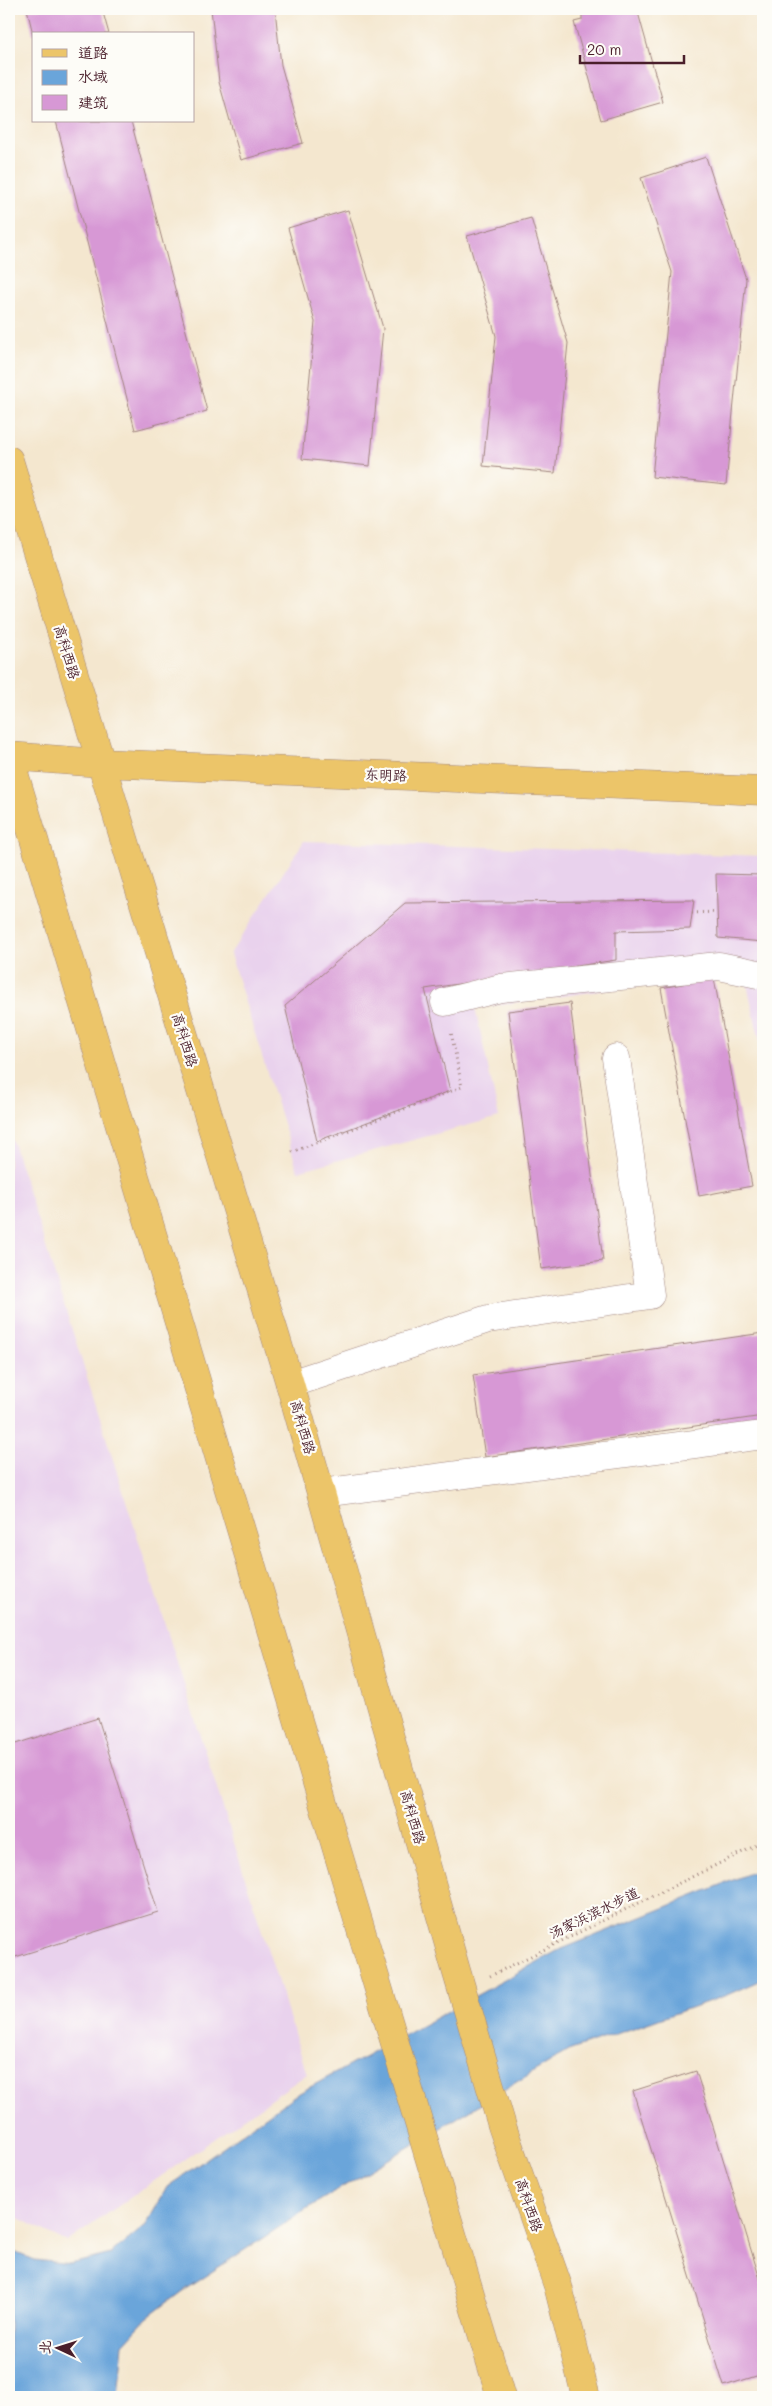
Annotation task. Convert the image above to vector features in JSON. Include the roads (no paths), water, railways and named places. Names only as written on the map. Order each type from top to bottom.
[{"type":"main road","name":"高科西路","points":[[9,460],[290,1384],[456,1970],[502,2126],[558,2286],[586,2397]]},
{"type":"main road","name":"东明路","points":[[9,756],[100,764],[763,791]]},
{"type":"main road","points":[[9,756],[501,2397]]},
{"type":"lane","points":[[445,1002],[502,988],[719,966],[763,975]]},
{"type":"lane","points":[[290,1384],[488,1319],[650,1295],[616,1058]]},
{"type":"lane","points":[[322,1493],[763,1436]]},
{"type":"water","points":[[763,1868],[763,1979],[727,1995],[568,2051],[316,2203],[181,2292],[147,2318],[123,2344],[118,2397],[9,2397],[9,2250],[34,2260],[71,2264],[111,2254],[146,2225],[167,2187],[294,2096],[557,1951]]}]
